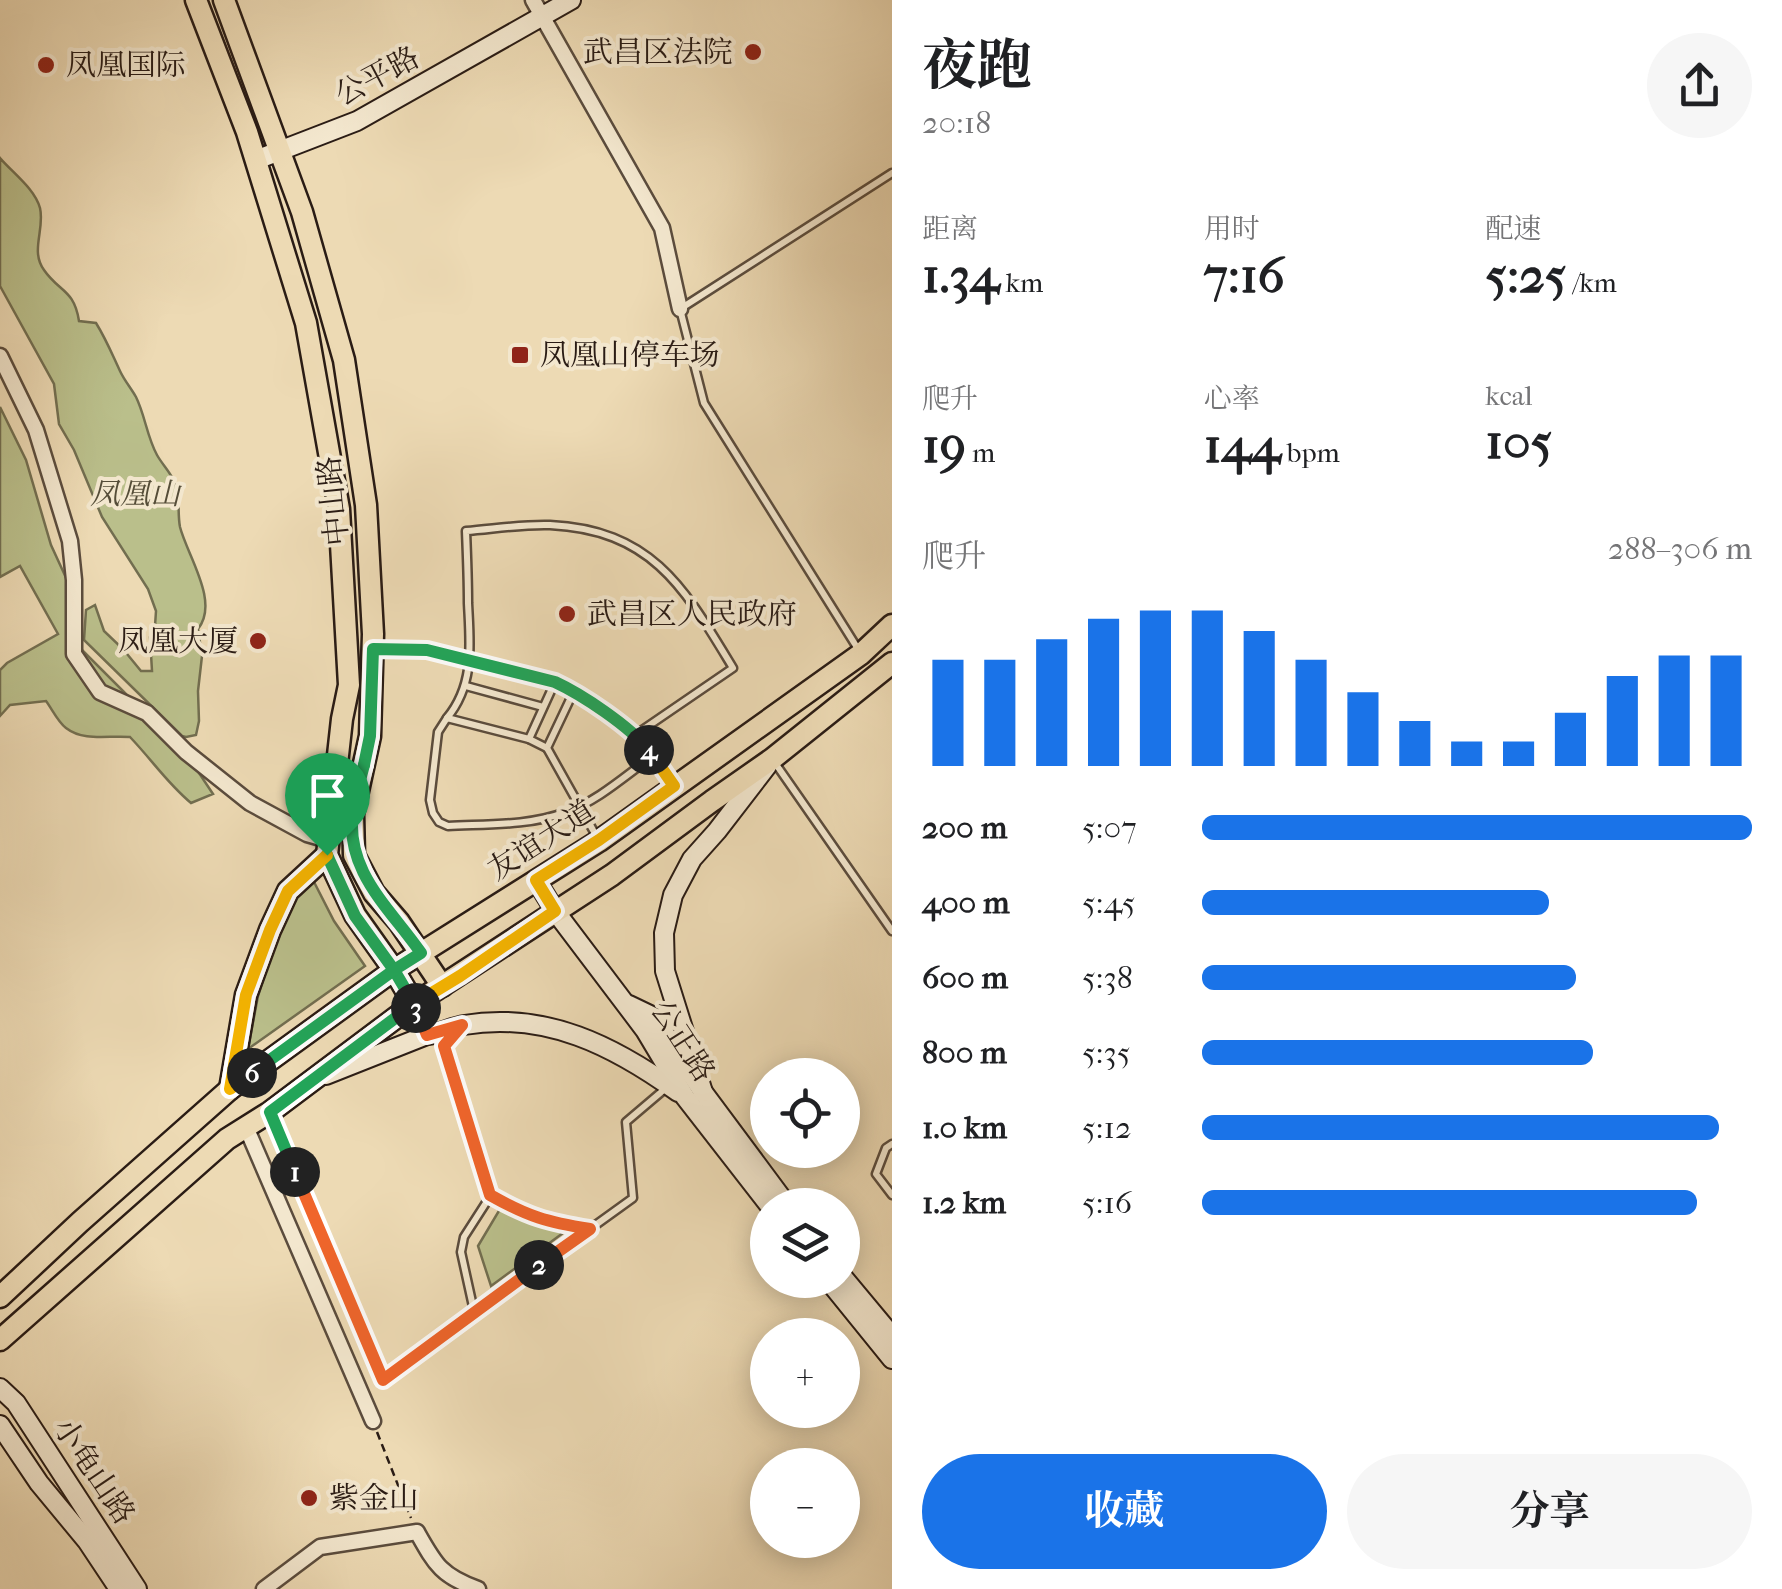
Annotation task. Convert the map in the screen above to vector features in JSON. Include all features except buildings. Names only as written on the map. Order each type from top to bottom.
[{"type":"main road","name":"中山路","points":[[196,0],[256,160],[306,323],[338,509],[349,685],[328,848]]},
{"type":"main road","name":"中山路","points":[[224,0],[302,212],[344,360],[366,505],[373,649],[370,736],[352,814],[354,855],[374,893],[399,922],[442,986]]},
{"type":"main road","name":"公平路","points":[[256,160],[357,121],[572,0]]},
{"type":"main road","name":"友谊大道","points":[[224,1094],[394,970],[599,840],[861,654],[892,625]]},
{"type":"main road","points":[[0,1340],[227,1139],[270,1112],[414,1004],[612,875],[772,759],[892,663]]},
{"type":"main road","points":[[686,1092],[665,971],[664,933],[673,895],[692,859],[772,759]]},
{"type":"main road","points":[[0,1297],[224,1094],[246,995],[270,930],[288,891],[328,848],[355,916],[394,970],[427,1035]]},
{"type":"main road","name":"公正路","points":[[536,880],[624,1002],[654,1018],[686,1092],[757,1188]]},
{"type":"main road","points":[[312,1081],[462,1025],[520,1022],[564,1030],[617,1052],[686,1092]]},
{"type":"main road","name":"公正路","points":[[686,1092],[772,1188]]},
{"type":"main road","points":[[843,1298],[892,1359]]},
{"type":"main road","points":[[860,1298],[892,1336]]},
{"type":"main road","name":"小龟山路","points":[[0,1388],[16,1404],[136,1589]]},
{"type":"main road","name":"小龟山路","points":[[0,1425],[118,1589]]},
{"type":"street","points":[[533,0],[662,228],[680,309]]},
{"type":"street","points":[[0,356],[36,430],[70,542],[74,654],[100,692],[147,713],[186,752],[250,803],[328,848]]},
{"type":"street","points":[[246,1127],[376,1429]]},
{"type":"street","points":[[264,1589],[320,1548],[417,1532],[435,1564],[461,1583],[478,1589]]},
{"type":"lane","points":[[861,654],[704,403],[680,309],[892,173]]},
{"type":"lane","points":[[635,735],[732,668],[673,577],[646,554],[601,533],[546,524],[466,531],[471,660],[458,704],[438,732],[431,788],[432,813],[439,822],[448,826],[563,814],[653,756]]},
{"type":"lane","points":[[373,649],[427,650],[555,682],[635,735],[674,786]]},
{"type":"lane","points":[[529,739],[555,682]]},
{"type":"lane","points":[[466,686],[544,707]]},
{"type":"lane","points":[[547,748],[574,691]]},
{"type":"lane","points":[[447,718],[529,739],[547,748],[599,840]]},
{"type":"lane","points":[[772,759],[892,931]]},
{"type":"lane","points":[[462,1025],[444,1046],[490,1195],[546,1222],[590,1229]]},
{"type":"lane","points":[[270,1112],[383,1380],[633,1198],[626,1122],[686,1092]]},
{"type":"lane","points":[[892,1144],[886,1148],[876,1174],[892,1195]]},
{"type":"lane","points":[[474,1312],[462,1252],[464,1237],[490,1195]]},
{"type":"path","points":[[376,1429],[406,1504]]},
{"type":"green space","name":"凤凰山","points":[[0,158],[29,188],[40,208],[40,263],[70,297],[79,321],[96,323],[136,397],[154,448],[176,486],[180,527],[204,592],[204,618],[198,629],[202,656],[196,735],[182,736],[84,640],[86,610],[95,605],[104,631],[141,671],[152,671],[150,637],[156,611],[148,589],[102,517],[59,424],[54,384],[0,286]]},
{"type":"green space","points":[[0,407],[26,460],[51,545],[68,582],[70,627],[82,650],[187,755],[213,794],[191,803],[130,737],[73,732],[60,722],[46,701],[10,705],[0,716],[0,670],[58,634],[20,566],[0,577]]},
{"type":"green space","points":[[313,880],[334,921],[365,966],[248,1049],[258,996],[273,949],[300,884]]},
{"type":"green space","points":[[500,1209],[563,1233],[491,1286],[478,1246]]},
{"type":"place","name":"武昌区法院","points":[[753,52]]},
{"type":"place","name":"凤凰国际","points":[[46,65]]},
{"type":"place","name":"凤凰山停车场","points":[[520,355]]},
{"type":"place","name":"武昌区人民政府","points":[[567,614]]},
{"type":"place","name":"凤凰大厦","points":[[258,641]]},
{"type":"place","name":"紫金山","points":[[309,1498]]},
{"type":"route","points":[[327,855],[288,891],[270,930],[246,995],[230,1089],[394,970],[421,953],[374,893],[354,855],[352,814],[370,736],[373,649],[442,653],[544,679],[574,691],[635,735],[674,786],[536,880],[555,911],[414,1004],[427,1035],[462,1025],[444,1046],[490,1195],[546,1222],[590,1229],[383,1380],[270,1112],[414,1004],[394,970],[355,916],[327,855]]}]
